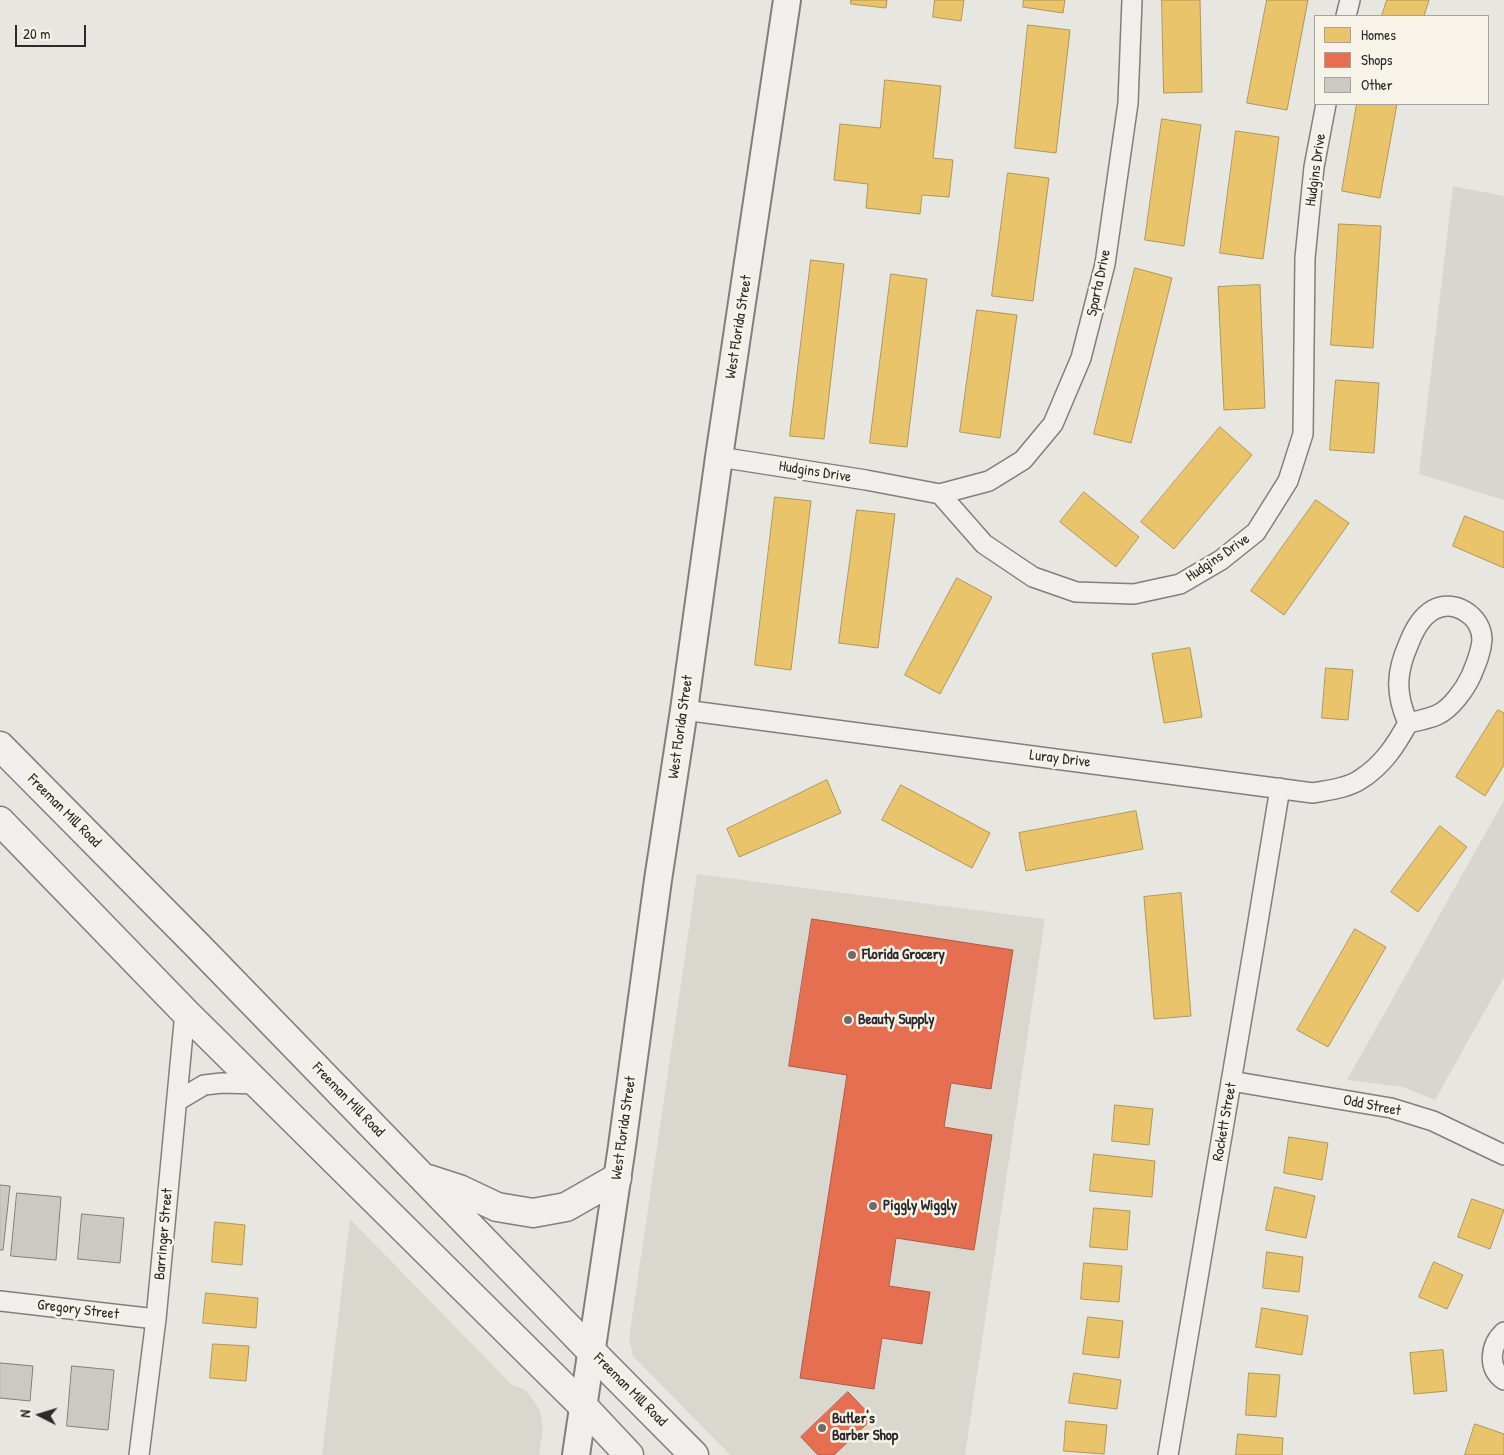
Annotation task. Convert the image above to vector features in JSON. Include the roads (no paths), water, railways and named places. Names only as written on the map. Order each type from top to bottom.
[{"type":"main road","name":"West Florida Street","points":[[576,1455],[719,457],[787,0]]},
{"type":"main road","name":"Freeman Mill Road","points":[[0,746],[198,946],[694,1455]]},
{"type":"main road","points":[[0,821],[185,1012],[584,1406],[629,1455]]},
{"type":"main road","points":[[423,1178],[459,1189],[498,1207],[533,1213],[566,1207],[617,1178]]},
{"type":"street","name":"Sparta Drive","points":[[940,494],[989,481],[1023,460],[1053,424],[1082,358],[1105,264],[1128,103],[1132,0]]},
{"type":"street","points":[[1346,15],[1350,0]]},
{"type":"street","name":"Hudgins Drive","points":[[719,457],[940,494],[984,544],[1033,577],[1076,592],[1134,594],[1180,584],[1221,560],[1256,532],[1288,481],[1303,434],[1305,258],[1314,167],[1326,105]]},
{"type":"street","points":[[1448,606],[1464,610],[1476,620],[1482,637],[1480,653],[1467,686],[1454,701],[1437,715],[1408,723],[1401,708],[1398,685],[1401,660],[1410,639],[1421,619],[1434,609],[1448,606]]},
{"type":"street","name":"Luray Drive","points":[[684,710],[1313,792],[1336,789],[1360,780],[1383,761],[1396,744],[1408,723]]},
{"type":"street","name":"Rockett Street","points":[[1168,1455],[1280,788]]},
{"type":"street","name":"Barringer Street","points":[[139,1455],[156,1319],[185,1012]]},
{"type":"street","name":"Odd Street","points":[[1232,1081],[1391,1108],[1432,1121],[1504,1155]]},
{"type":"street","points":[[176,1101],[204,1085],[222,1083],[258,1084]]},
{"type":"street","name":"Gregory Street","points":[[0,1301],[156,1319]]},
{"type":"street","points":[[1504,1332],[1496,1340],[1492,1359],[1495,1369],[1504,1380]]},
{"type":"place","name":"Florida Grocery","points":[[852,955]]},
{"type":"place","name":"Beauty Supply","points":[[848,1020]]},
{"type":"place","name":"Piggly Wiggly","points":[[873,1206]]},
{"type":"place","name":"Butler's Barber Shop","points":[[822,1428]]}]
